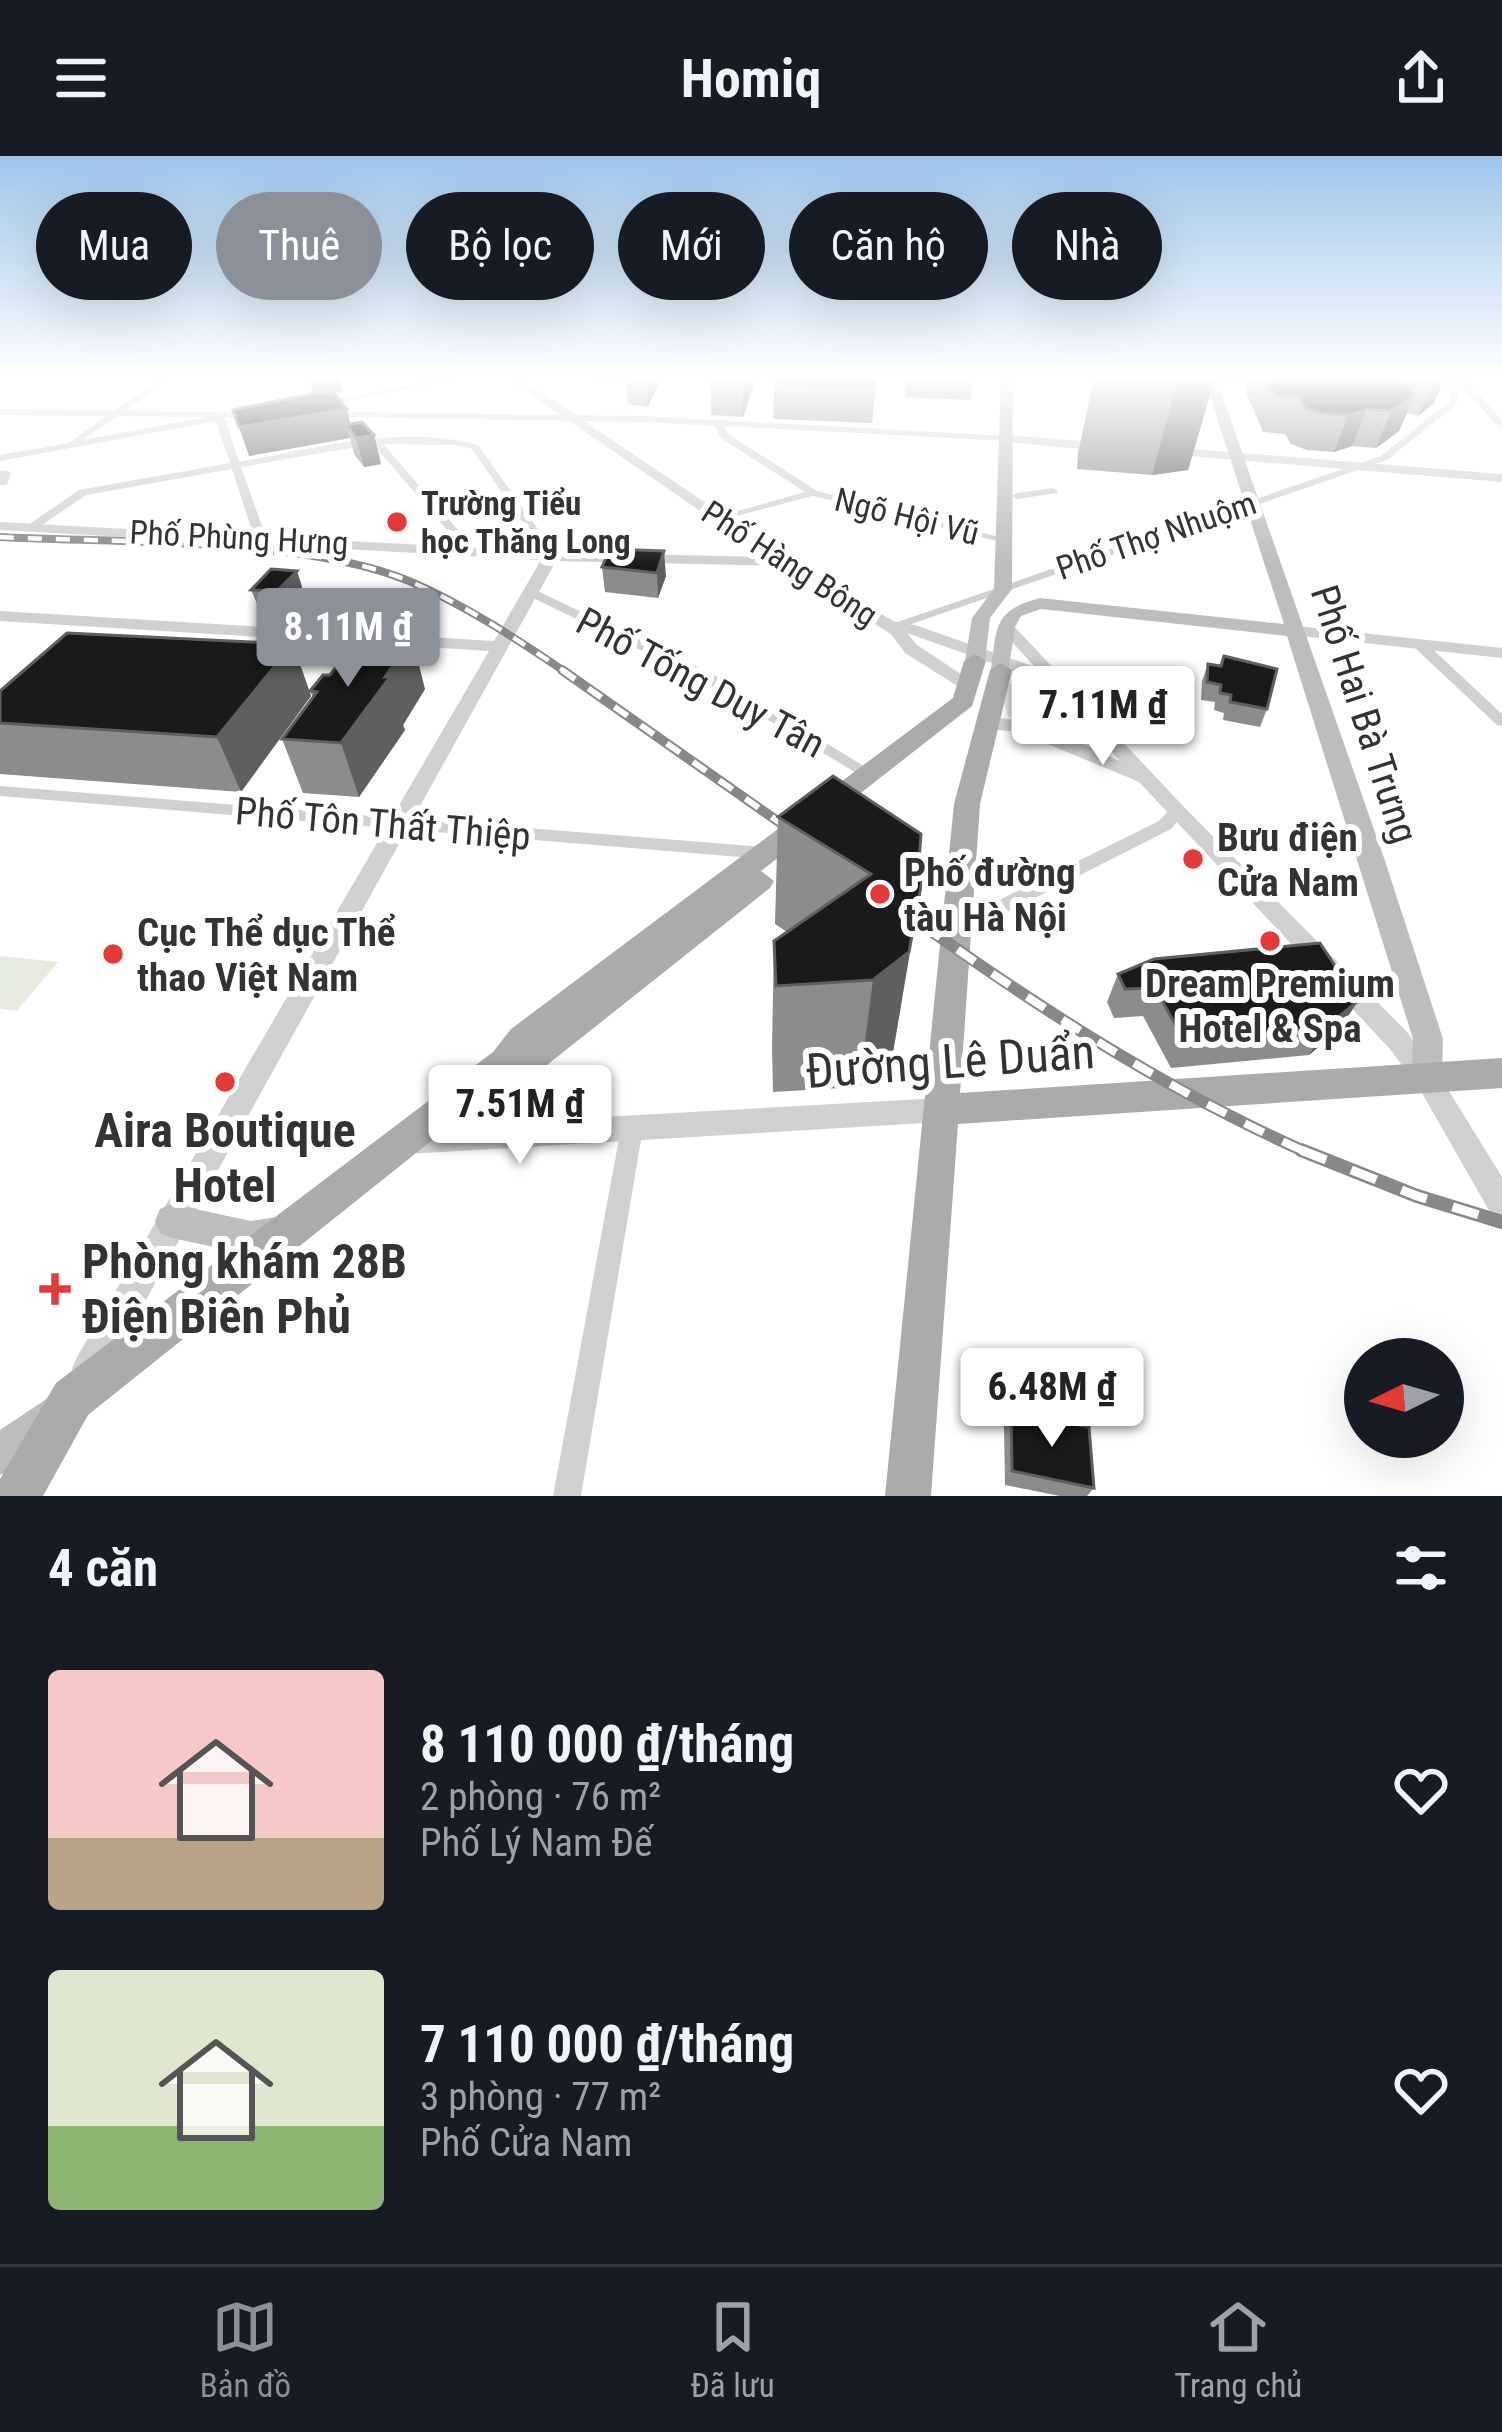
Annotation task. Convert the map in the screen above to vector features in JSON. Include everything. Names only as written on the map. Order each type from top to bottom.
[{"type":"main road","points":[[908,1496],[967,804],[988,723],[981,619],[1003,589],[1006,441]]},
{"type":"main road","name":"Phố Hai Bà Trưng","points":[[1231,441],[1428,1039],[1427,1078]]},
{"type":"main road","points":[[0,1455],[506,1062],[523,1039],[964,700],[1014,612],[1040,603],[1297,631]]},
{"type":"main road","points":[[506,1062],[535,1055],[948,736],[988,723]]},
{"type":"main road","name":"Đường Lê Duẩn","points":[[940,1110],[1502,1073]]},
{"type":"main road","points":[[172,1221],[251,1238],[290,1230]]},
{"type":"main road","points":[[17,1496],[72,1400]]},
{"type":"street","points":[[68,446],[76,441]]},
{"type":"street","points":[[0,458],[97,441]]},
{"type":"street","points":[[227,441],[260,537]]},
{"type":"street","points":[[376,441],[469,549]]},
{"type":"street","points":[[32,527],[83,492],[376,441],[456,442],[475,447],[550,556],[72,1400]]},
{"type":"street","name":"Phố Hàng Bông","points":[[606,441],[801,574],[894,629],[909,628],[985,666]]},
{"type":"street","name":"Ngõ Hội Vũ","points":[[731,441],[813,493],[1001,539]]},
{"type":"street","points":[[1026,441],[1124,448]]},
{"type":"street","name":"Phố Thợ Nhuộm","points":[[894,629],[1384,458],[1406,441]]},
{"type":"street","points":[[1148,450],[1502,478]]},
{"type":"street","points":[[1017,496],[1053,491]]},
{"type":"street","name":"Ngõ Hội Vũ","points":[[721,519],[813,493]]},
{"type":"street","name":"Phố Phùng Hưng","points":[[0,526],[550,556],[784,562]]},
{"type":"street","name":"Phố Phùng Hưng","points":[[550,556],[564,562],[801,574]]},
{"type":"street","name":"Phố Tống Duy Tân","points":[[531,592],[706,676],[869,774]]},
{"type":"street","points":[[0,616],[497,646]]},
{"type":"street","points":[[76,636],[92,622]]},
{"type":"street","points":[[1006,627],[1335,973],[1427,1078],[1502,1204]]},
{"type":"street","points":[[894,629],[911,649],[1060,682]]},
{"type":"street","points":[[1297,631],[1502,653]]},
{"type":"street","points":[[1420,645],[1502,722]]},
{"type":"street","points":[[985,666],[1055,688],[1089,714],[1095,739],[1089,744],[1058,743]]},
{"type":"street","points":[[988,723],[1012,723],[1148,779]]},
{"type":"street","name":"Phố Tôn Thất Thiệp","points":[[0,791],[766,853]]},
{"type":"street","points":[[957,917],[995,910],[1166,825],[1177,812]]},
{"type":"street","name":"Đường Lê Duẩn","points":[[404,1141],[940,1110]]},
{"type":"street","points":[[567,1496],[632,1129]]},
{"type":"shaded area","points":[[1023,683],[1051,694],[1073,710],[1087,725],[1083,738],[1057,737],[1008,716],[1003,699],[1006,684]]},
{"type":"shaded area","points":[[0,956],[58,962],[17,1011],[0,1009]]},
{"type":"building","points":[[610,549],[664,551],[657,573],[602,567]]},
{"type":"building","points":[[271,569],[297,571],[277,591],[251,590]]},
{"type":"building","points":[[407,600],[428,601],[419,615],[397,614]]},
{"type":"building","points":[[67,633],[293,644],[217,737],[0,723],[0,691]]},
{"type":"building","points":[[361,634],[412,637],[385,677],[390,677],[341,743],[282,739],[317,692],[310,691],[323,675],[330,675]]},
{"type":"building","points":[[1224,656],[1277,669],[1267,709],[1230,702],[1231,695],[1220,693],[1221,685],[1207,682],[1208,664],[1221,666]]},
{"type":"building","points":[[833,776],[921,834],[918,874],[923,875],[909,952],[873,980],[776,986],[774,941],[871,874],[778,817]]},
{"type":"building","points":[[1320,943],[1358,1001],[1326,1027],[1184,1040],[1155,988],[1125,989],[1118,974],[1154,959]]},
{"type":"building","points":[[1011,1412],[1089,1427],[1094,1488],[1012,1471]]},
{"type":"railway","points":[[0,537],[264,549],[366,567],[450,601],[567,673]]},
{"type":"railway","points":[[562,670],[806,841]]},
{"type":"railway","points":[[889,901],[1092,1038],[1198,1099],[1305,1151]]},
{"type":"railway","points":[[1305,1151],[1417,1196],[1502,1222]]},
{"type":"place","name":"Trường Tiểu học Thăng Long","points":[[397,522]]},
{"type":"place","name":"Bưu điện Cửa Nam","points":[[1193,859]]},
{"type":"place","name":"Phố đường tàu Hà Nội","points":[[880,894]]},
{"type":"place","name":"Dream Premium Hotel & Spa","points":[[1270,941]]},
{"type":"place","name":"Cục Thể dục Thể thao Việt Nam","points":[[113,954]]},
{"type":"place","name":"Aira Boutique Hotel","points":[[225,1082]]},
{"type":"place","name":"Phòng khám 28B Điện Biên Phủ","points":[[55,1289]]}]
